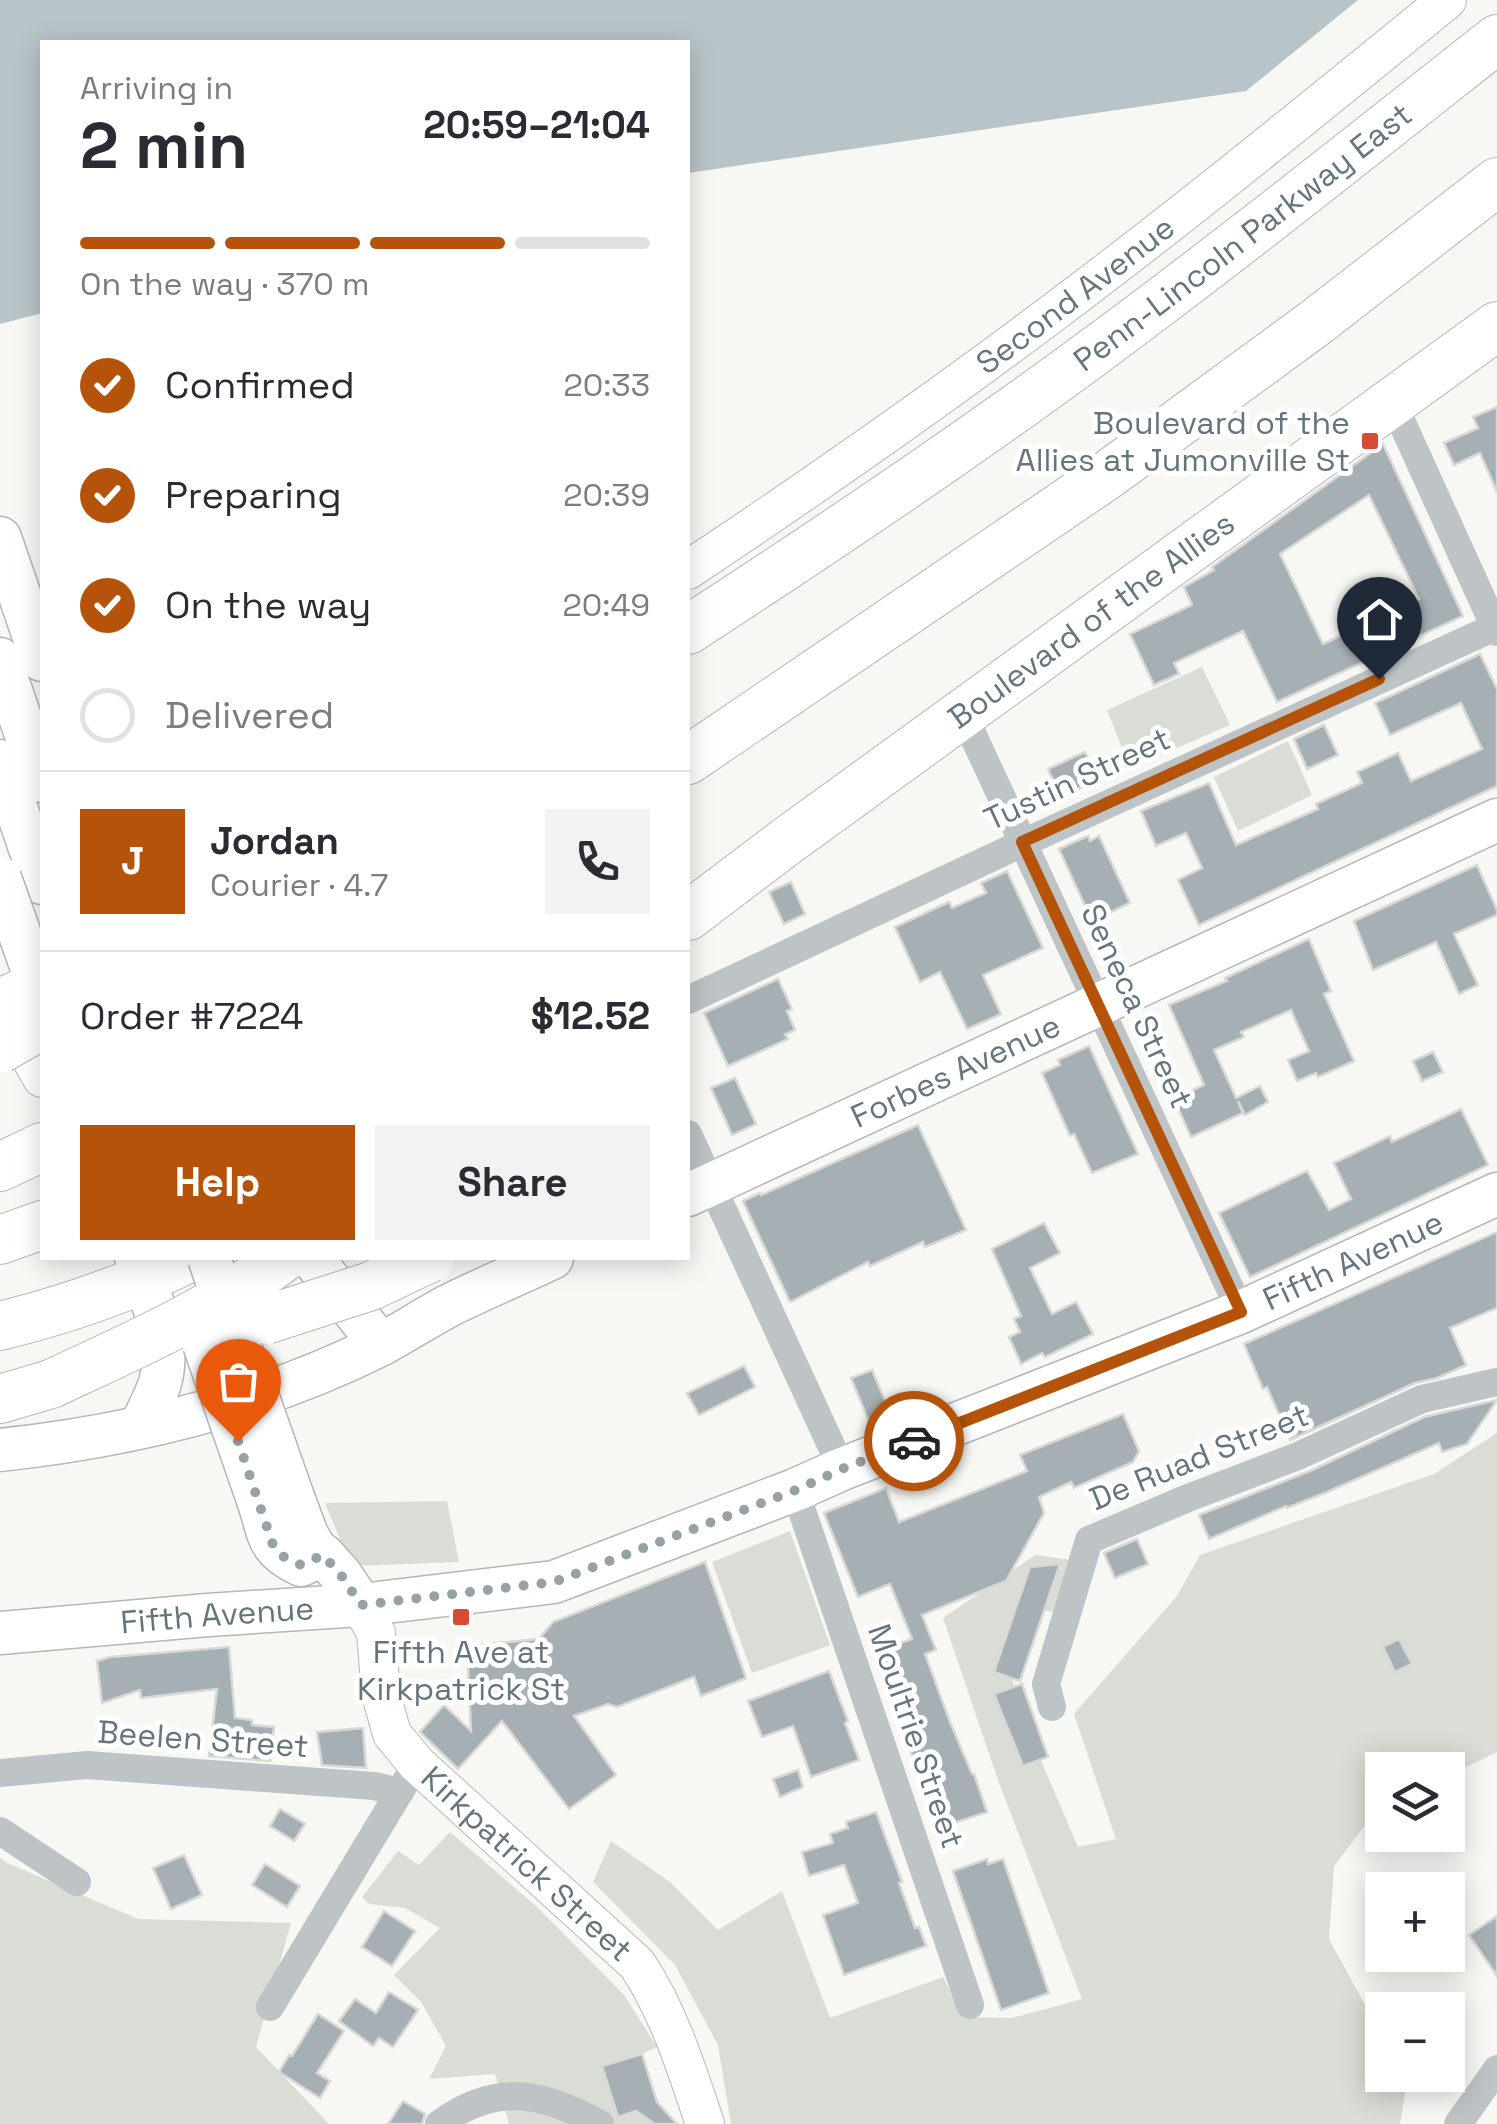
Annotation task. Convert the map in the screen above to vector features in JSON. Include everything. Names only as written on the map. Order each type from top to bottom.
[{"type":"highway","name":"Penn-Lincoln Parkway East","points":[[690,629],[1074,366],[1497,40]]},
{"type":"highway","points":[[690,759],[1212,400],[1497,182]]},
{"type":"highway","name":"Boulevard of the Allies","points":[[690,876],[1497,291]]},
{"type":"highway","name":"Boulevard of the Allies","points":[[690,914],[1497,326]]},
{"type":"highway","points":[[690,787],[776,702]]},
{"type":"highway","points":[[0,1002],[40,985]]},
{"type":"highway","points":[[0,1048],[40,1025]]},
{"type":"highway","points":[[0,1167],[40,1148]]},
{"type":"highway","points":[[0,1186],[40,1176]]},
{"type":"highway","points":[[0,1240],[40,1226]]},
{"type":"highway","points":[[0,1326],[70,1307],[183,1260]]},
{"type":"highway","points":[[51,1384],[301,1260]]},
{"type":"highway","points":[[0,1400],[371,1286],[426,1260]]},
{"type":"main road","name":"Second Avenue","points":[[690,569],[1043,321],[1447,0]]},
{"type":"main road","points":[[0,538],[40,654]]},
{"type":"main road","points":[[0,659],[40,775]]},
{"type":"main road","points":[[0,761],[40,877]]},
{"type":"main road","name":"Forbes Avenue","points":[[699,1190],[1497,820]]},
{"type":"main road","points":[[0,878],[40,990]]},
{"type":"main road","points":[[0,962],[40,943]]},
{"type":"main road","points":[[0,1002],[40,1075]]},
{"type":"main road","name":"Fifth Avenue","points":[[0,1633],[361,1605],[554,1582],[1241,1312],[1497,1194]]},
{"type":"main road","points":[[137,1260],[158,1320],[164,1354],[159,1386],[140,1427]]},
{"type":"main road","points":[[174,1260],[274,1494],[361,1605]]},
{"type":"main road","points":[[210,1260],[274,1494]]},
{"type":"main road","points":[[304,1260],[380,1344]]},
{"type":"main road","points":[[423,1260],[445,1308]]},
{"type":"main road","points":[[0,1450],[68,1442],[140,1427],[270,1391],[380,1344],[445,1308],[548,1260]]},
{"type":"main road","name":"Kirkpatrick Street","points":[[361,1605],[376,1633],[381,1694],[408,1778],[638,1964],[666,2018],[705,2124]]},
{"type":"street","points":[[1394,403],[1496,628]]},
{"type":"street","name":"Tustin Street","points":[[690,999],[1022,842],[1496,628]]},
{"type":"street","name":"Seneca Street","points":[[970,729],[1241,1312]]},
{"type":"street","points":[[690,1144],[699,1190],[842,1469]]},
{"type":"street","name":"De Ruad Street","points":[[1052,1707],[1046,1684],[1089,1540],[1298,1456],[1422,1400],[1497,1382]]},
{"type":"street","name":"Moultrie Street","points":[[796,1490],[970,2005]]},
{"type":"street","name":"Beelen Street","points":[[0,1773],[87,1765],[374,1786],[408,1778]]},
{"type":"street","points":[[270,2007],[408,1778]]},
{"type":"street","points":[[0,1831],[77,1882]]},
{"type":"street","points":[[1458,2124],[1497,2069]]},
{"type":"street","points":[[439,2124],[460,2108],[506,2094],[544,2099],[600,2124]]},
{"type":"shaded area","points":[[0,0],[1358,0],[1246,91],[690,173],[690,40],[40,40],[40,314],[0,324]]},
{"type":"shaded area","points":[[1202,667],[1230,725],[1130,768],[1107,710]]},
{"type":"shaded area","points":[[1288,741],[1312,795],[1238,831],[1214,777]]},
{"type":"shaded area","points":[[1497,1433],[1497,1752],[1465,1768],[1465,1752],[1365,1752],[1365,1825],[1334,1866],[1329,1939],[1365,2005],[1365,2092],[1405,2092],[1400,2124],[731,2124],[718,2045],[675,1965],[593,1882],[611,1841],[670,1882],[718,1930],[782,1891],[830,2018],[943,1977],[963,2017],[1012,2018],[1082,1999],[999,1783],[943,1618],[1035,1555],[1071,1560],[1054,1612],[1026,1607],[1008,1665],[1025,1723],[1078,1847],[1116,1839],[1074,1714],[1177,1596],[1200,1555],[1434,1474]]},
{"type":"shaded area","points":[[447,1501],[459,1562],[351,1566],[325,1503]]},
{"type":"shaded area","points":[[790,1531],[830,1645],[752,1673],[712,1562]]},
{"type":"shaded area","points":[[450,1832],[537,1907],[624,1995],[657,2047],[603,2066],[636,2111],[655,2124],[509,2124],[495,2074],[429,2079],[446,2046],[421,2002],[394,1975],[440,1928],[405,1908],[369,1904],[362,1897],[398,1851],[419,1865]]},
{"type":"shaded area","points":[[0,1858],[138,1919],[291,1923],[256,2047],[329,2124],[0,2124]]},
{"type":"building","points":[[1497,407],[1497,492],[1480,453],[1454,465],[1444,443],[1478,428],[1473,417]]},
{"type":"building","points":[[1383,444],[1463,616],[1277,702],[1243,631],[1174,663],[1179,674],[1154,685],[1130,634],[1192,605],[1184,587],[1214,570],[1212,567]],"holes":[[[1369,495],[1419,599],[1323,644],[1280,554]]]},
{"type":"building","points":[[1480,654],[1497,689],[1497,786],[1199,925],[1178,880],[1202,868],[1186,833],[1156,846],[1141,811],[1209,783],[1236,845],[1318,809],[1316,804],[1362,783],[1357,772],[1398,753],[1411,781],[1482,749],[1461,703],[1390,735],[1375,703]]},
{"type":"building","points":[[1324,725],[1338,755],[1307,769],[1294,739]]},
{"type":"building","points":[[1085,752],[1097,780],[1061,797],[1048,769]]},
{"type":"building","points":[[1088,836],[1090,841],[1099,836],[1130,903],[1092,921],[1059,849]]},
{"type":"building","points":[[1477,865],[1497,915],[1454,934],[1478,985],[1459,994],[1436,942],[1373,970],[1354,921]]},
{"type":"building","points":[[1007,871],[1043,948],[983,975],[1001,1014],[967,1029],[940,972],[920,982],[895,927],[949,902],[952,908],[986,893],[981,883]]},
{"type":"building","points":[[791,882],[805,914],[784,924],[769,892]]},
{"type":"building","points":[[1309,939],[1331,991],[1324,994],[1354,1061],[1318,1077],[1316,1073],[1297,1081],[1288,1060],[1309,1051],[1291,1010],[1241,1032],[1244,1037],[1214,1050],[1236,1098],[1260,1086],[1268,1102],[1245,1115],[1238,1101],[1243,1113],[1191,1137],[1174,1099],[1204,1085],[1169,1005],[1227,981],[1225,978]]},
{"type":"building","points":[[778,979],[792,1009],[787,1011],[795,1030],[785,1034],[788,1039],[728,1066],[704,1013]]},
{"type":"building","points":[[1089,1046],[1138,1154],[1092,1173],[1074,1134],[1070,1136],[1042,1073],[1060,1065],[1058,1060]]},
{"type":"building","points":[[1433,1052],[1443,1072],[1422,1081],[1413,1061]]},
{"type":"building","points":[[735,1078],[756,1124],[732,1135],[711,1088]]},
{"type":"building","points":[[1461,1109],[1488,1165],[1250,1277],[1219,1213],[1307,1171],[1329,1210],[1351,1199],[1334,1163],[1390,1136],[1392,1142]]},
{"type":"building","points":[[918,1125],[966,1230],[925,1247],[923,1242],[870,1266],[868,1262],[790,1302],[743,1201]]},
{"type":"building","points":[[1044,1223],[1060,1253],[1030,1268],[1052,1314],[1076,1302],[1093,1334],[1021,1364],[1009,1337],[1020,1332],[1014,1319],[1021,1316],[992,1249]]},
{"type":"building","points":[[1497,1232],[1497,1308],[1450,1328],[1466,1365],[1415,1383],[1290,1440],[1244,1344]]},
{"type":"building","points":[[744,1366],[755,1387],[699,1415],[687,1393]]},
{"type":"building","points":[[872,1370],[891,1415],[870,1424],[851,1378]]},
{"type":"building","points":[[1497,1400],[1467,1444],[1442,1452],[1439,1443],[1209,1539],[1199,1515],[1310,1471],[1424,1417]]},
{"type":"building","points":[[1123,1414],[1139,1451],[1133,1462],[1074,1488],[1071,1482],[1039,1497],[1044,1513],[1006,1581],[922,1615],[936,1650],[925,1654],[987,1812],[939,1828],[877,1651],[912,1639],[890,1584],[858,1597],[824,1513],[886,1488],[899,1522],[1027,1471],[1020,1455]]},
{"type":"building","points":[[1137,1539],[1148,1564],[1115,1578],[1104,1553]]},
{"type":"building","points":[[705,1562],[746,1678],[701,1696],[694,1677],[617,1707],[608,1704],[574,1716],[616,1775],[569,1809],[502,1721],[458,1769],[420,1732],[444,1705],[471,1731],[467,1646],[539,1639],[553,1622]]},
{"type":"building","points":[[1060,1564],[1020,1681],[994,1672],[1030,1567]]},
{"type":"building","points":[[1399,1639],[1412,1664],[1395,1672],[1383,1647]]},
{"type":"building","points":[[229,1647],[235,1718],[274,1727],[270,1761],[209,1756],[217,1689],[141,1698],[140,1690],[102,1703],[97,1661]]},
{"type":"building","points":[[829,1671],[859,1760],[811,1777],[793,1726],[762,1737],[748,1701]]},
{"type":"building","points":[[1022,1684],[1048,1757],[1023,1766],[994,1694]]},
{"type":"building","points":[[363,1728],[366,1768],[322,1765],[317,1732]]},
{"type":"building","points":[[798,1770],[803,1787],[780,1797],[773,1779]]},
{"type":"building","points":[[280,1809],[305,1824],[294,1841],[270,1826]]},
{"type":"building","points":[[876,1812],[915,1928],[919,1927],[926,1946],[844,1975],[823,1915],[858,1903],[844,1865],[809,1876],[802,1852],[833,1843],[830,1834],[848,1828],[846,1822]]},
{"type":"building","points":[[184,1855],[202,1895],[171,1909],[153,1868]]},
{"type":"building","points":[[987,1859],[988,1864],[1003,1859],[1049,1993],[1001,2010],[953,1871]]},
{"type":"building","points":[[265,1864],[300,1886],[287,1907],[252,1885]]},
{"type":"building","points":[[384,1911],[415,1931],[392,1966],[362,1947]]},
{"type":"building","points":[[1497,1916],[1497,1976],[1469,1935]]},
{"type":"building","points":[[389,1992],[418,2010],[393,2047],[379,2038],[373,2046],[339,2021],[355,1999],[376,2013]]},
{"type":"building","points":[[318,2014],[344,2031],[317,2073],[330,2081],[320,2098],[279,2072]]},
{"type":"building","points":[[642,2054],[657,2102],[677,2124],[655,2124],[636,2111],[618,2117],[602,2066]]},
{"type":"building","points":[[403,2101],[425,2114],[422,2124],[388,2124]]},
{"type":"way so far","points":[[238,1441],[274,1548],[301,1565],[323,1555],[361,1605],[554,1582],[914,1441]]},
{"type":"place","name":"Boulevard of the Allies at Jumonville St","points":[[1370,441]]},
{"type":"place","name":"Fifth Ave at Kirkpatrick St","points":[[461,1617]]},
{"type":"route","points":[[914,1441],[1241,1312],[1022,842],[1379,679]]}]
